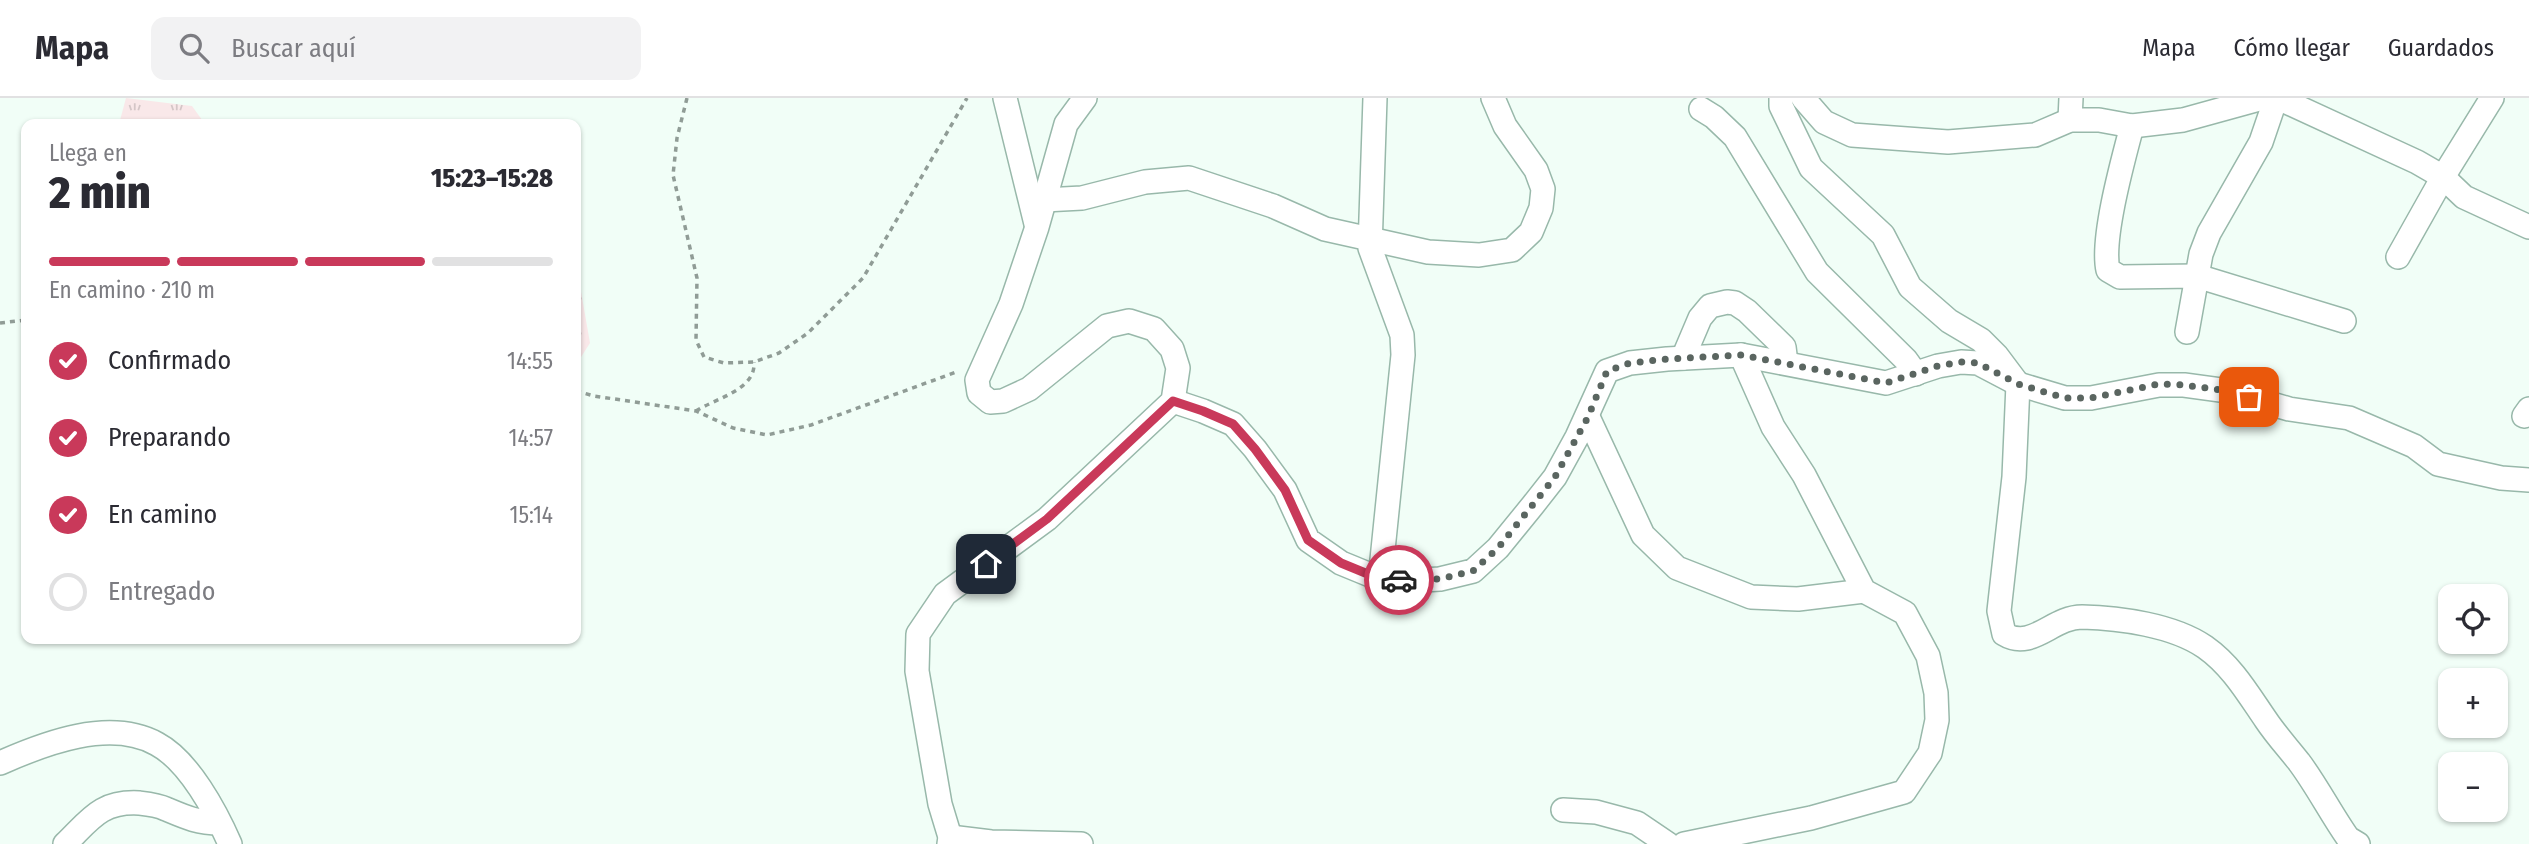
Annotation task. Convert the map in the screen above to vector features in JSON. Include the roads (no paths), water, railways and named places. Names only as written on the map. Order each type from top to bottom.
[{"type":"street","points":[[1005,98],[1037,227]]},
{"type":"street","points":[[1081,844],[949,840],[940,804],[917,671],[918,634],[945,594],[1047,519],[1173,401],[1178,368],[1172,348],[1154,329],[1129,321],[1107,326],[1029,389],[1003,401],[990,402],[979,393],[977,380],[1011,304],[1037,227],[1066,124],[1085,98]]},
{"type":"street","points":[[1375,98],[1370,248],[1402,335],[1403,355],[1380,579]]},
{"type":"street","points":[[1044,200],[1082,198],[1145,182],[1189,178],[1273,206],[1325,229],[1428,252],[1479,255],[1512,250],[1531,232],[1543,198],[1540,179],[1505,126],[1493,98]]},
{"type":"street","points":[[1781,98],[1781,106],[1811,168],[1883,235],[1910,287],[1949,321],[1981,340],[2018,384],[2014,477],[1999,611],[2004,634],[2014,640],[2031,638],[2069,617],[2126,619],[2163,628],[2204,646],[2234,673],[2267,722],[2301,764],[2348,838],[2358,844]]},
{"type":"street","points":[[1803,98],[1824,122],[1852,135],[1948,142],[2035,135],[2070,109],[2099,120],[2132,126],[2183,120],[2263,98]]},
{"type":"street","points":[[2187,332],[2201,254],[2209,233],[2261,142],[2277,98],[2443,177],[2464,197],[2529,227]]},
{"type":"street","points":[[2398,257],[2492,98]]},
{"type":"street","points":[[1701,108],[1735,137],[1817,272],[1916,373]]},
{"type":"street","points":[[2132,126],[2108,234],[2108,271],[2120,277],[2197,276],[2344,321]]},
{"type":"street","points":[[1683,358],[1700,318],[1710,306],[1727,302],[1735,303],[1747,311],[1784,347],[1786,363]]},
{"type":"street","points":[[1173,401],[1233,424],[1285,490],[1308,540],[1341,563],[1380,579],[1407,581],[1440,579],[1473,571],[1498,548],[1555,477],[1588,417],[1607,371],[1630,363],[1683,358],[1741,355],[1886,383],[1938,366],[1961,362],[1978,363],[2018,384],[2065,398],[2091,398],[2159,384],[2228,391],[2289,409],[2349,418],[2414,446],[2438,464],[2501,478],[2529,480]]},
{"type":"street","points":[[1741,355],[1773,426],[1804,475],[1864,592]]},
{"type":"street","points":[[1588,417],[1643,536],[1677,568],[1751,597],[1798,599],[1864,592],[1905,613],[1928,656],[1936,693],[1937,720],[1930,753],[1904,792],[1811,818],[1684,844]]},
{"type":"street","points":[[0,763],[68,739],[98,734],[129,734],[157,744],[175,758],[202,791],[230,844]]},
{"type":"street","points":[[65,844],[96,814],[107,806],[121,803],[150,804],[164,807],[190,820],[219,823]]},
{"type":"street","points":[[1563,810],[1595,812],[1637,822],[1668,844]]}]
